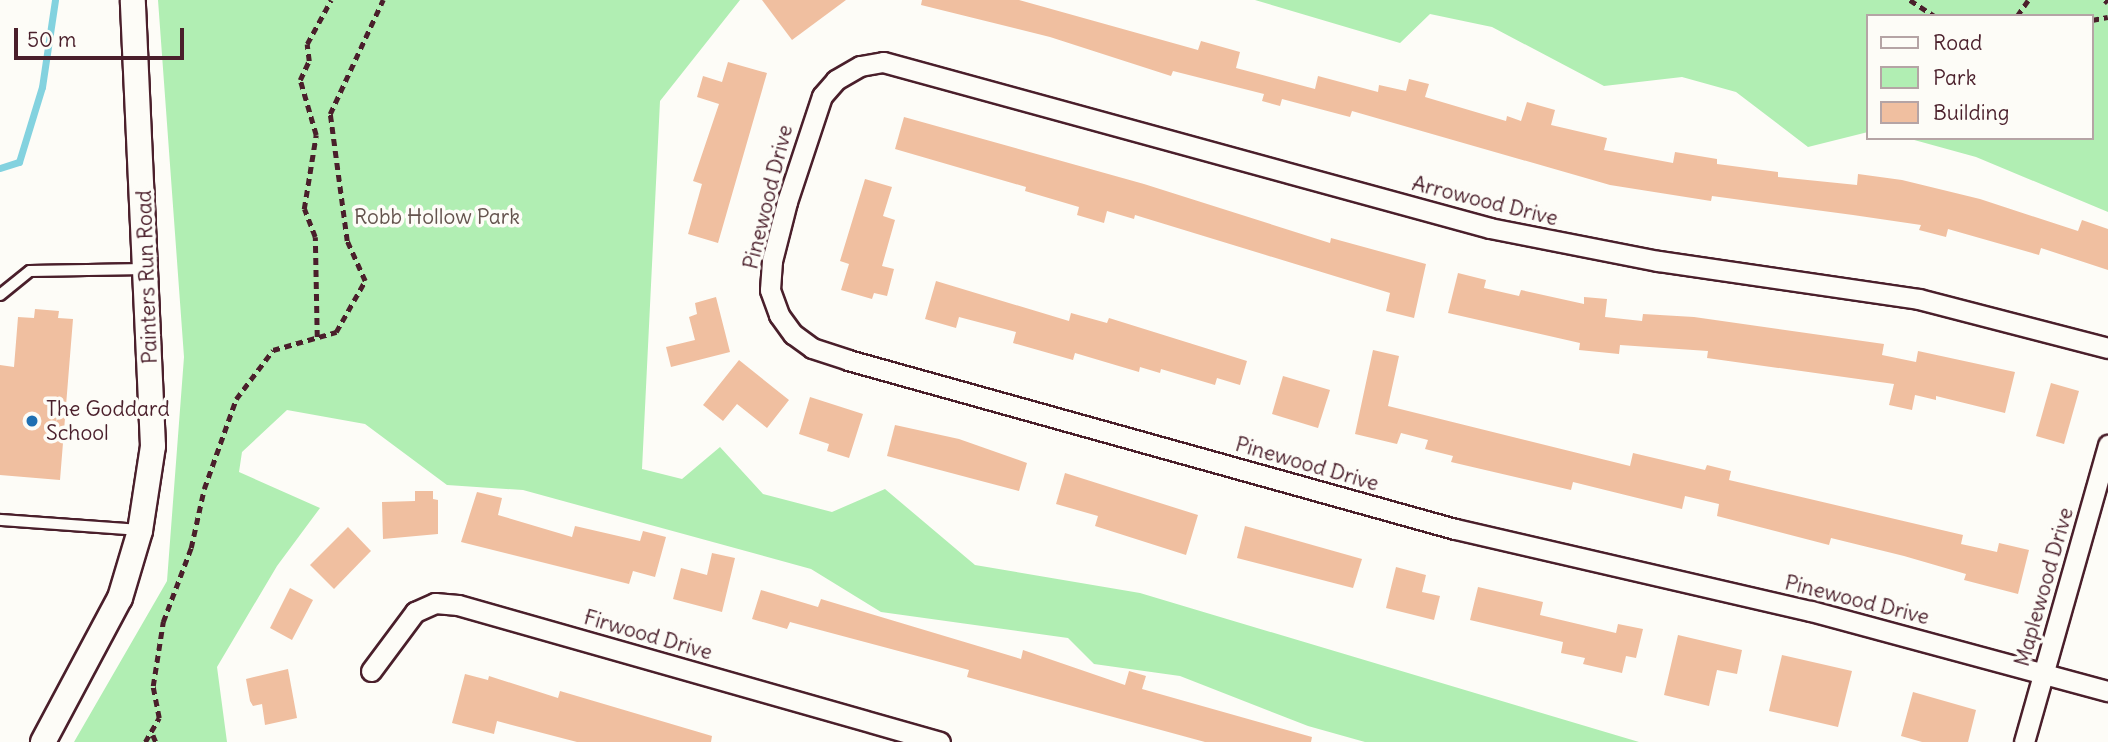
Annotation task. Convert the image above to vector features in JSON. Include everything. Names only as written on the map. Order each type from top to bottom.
[{"type":"street","name":"Painters Run Road","points":[[43,742],[120,598],[140,531],[153,446],[148,269],[132,0]]},
{"type":"street","name":"Arrowood Drive","points":[[860,66],[883,62],[914,67],[1567,246],[1919,299],[2108,348]]},
{"type":"street","name":"Pinewood Drive","points":[[860,66],[836,80],[811,119],[772,261],[770,290],[779,315],[812,348],[1455,529],[1811,611],[2108,691]]},
{"type":"street","name":"Maplewood Drive","points":[[2024,742],[2108,445]]},
{"type":"street","name":"Firwood Drive","points":[[371,671],[415,612],[435,603],[458,605],[940,742]]},
{"type":"lane","points":[[0,295],[30,271],[148,269]]},
{"type":"lane","points":[[0,520],[140,531]]},
{"type":"path","points":[[317,337],[315,236],[304,209],[316,135],[300,80],[309,61],[306,44],[331,0]]},
{"type":"path","points":[[145,742],[153,735],[159,718],[153,686],[163,622],[191,548],[204,489],[236,399],[273,349],[336,332],[365,281],[347,241],[330,114],[383,0]]},
{"type":"path","points":[[1910,0],[1932,14]]},
{"type":"path","points":[[153,735],[156,742]]},
{"type":"green space","name":"Robb Hollow Park","points":[[158,0],[740,0],[660,101],[642,469],[682,479],[720,447],[763,494],[832,512],[885,489],[975,565],[1140,593],[1639,742],[1365,742],[1308,726],[1180,676],[1094,664],[1068,638],[881,612],[811,569],[523,490],[447,485],[365,424],[287,410],[242,452],[239,472],[320,508],[277,566],[217,667],[227,742],[74,742],[167,581],[184,357]]},
{"type":"green space","points":[[1255,0],[2108,0],[2108,212],[1976,157],[1914,140],[2094,140],[2094,14],[1867,14],[1867,132],[1808,147],[1736,92],[1682,77],[1604,86],[1492,27],[1430,14],[1400,43]]},
{"type":"building","points":[[762,0],[846,0],[792,40]]},
{"type":"building","points":[[922,0],[1019,0],[1198,50],[1201,41],[1240,52],[1236,68],[1315,89],[1318,76],[1378,92],[1379,85],[1406,91],[1409,79],[1429,84],[1425,97],[1506,121],[1507,116],[1521,121],[1527,102],[1555,110],[1551,125],[1607,138],[1604,150],[1673,163],[1675,152],[1717,159],[1717,164],[1778,172],[1778,177],[1857,185],[1858,174],[1902,180],[1980,199],[2078,231],[2082,220],[2108,229],[2108,270],[2041,248],[2039,255],[1948,229],[1946,237],[1919,230],[1921,225],[1712,196],[1711,201],[1610,185],[1352,111],[1350,117],[1282,99],[1280,106],[1262,101],[1264,94],[1173,71],[1171,76],[1050,37],[921,5]]},
{"type":"building","points":[[728,62],[767,73],[718,243],[688,234],[702,184],[693,181],[719,104],[697,97],[703,76],[722,82]]},
{"type":"building","points":[[904,117],[1144,184],[1330,243],[1331,238],[1426,264],[1414,318],[1386,311],[1390,293],[1135,215],[1134,219],[1107,211],[1104,223],[1077,215],[1079,207],[1025,191],[1026,187],[895,149]]},
{"type":"building","points":[[865,179],[892,187],[883,216],[895,220],[882,266],[894,269],[887,296],[874,293],[872,299],[841,290],[849,264],[840,261]]},
{"type":"building","points":[[1458,273],[1486,280],[1484,288],[1519,296],[1521,290],[1584,304],[1584,297],[1607,299],[1605,317],[1642,321],[1643,314],[1694,317],[1884,344],[1882,355],[1916,362],[1918,351],[2015,372],[2005,413],[1936,396],[1936,400],[1915,395],[1912,410],[1889,405],[1894,384],[1707,358],[1708,351],[1620,345],[1619,354],[1579,350],[1580,343],[1448,313]]},
{"type":"building","points":[[936,281],[1069,321],[1071,313],[1107,323],[1109,318],[1247,361],[1240,385],[1217,378],[1215,385],[1161,369],[1160,373],[1140,367],[1139,372],[1075,353],[1073,360],[1013,343],[1016,332],[959,317],[956,328],[925,319]]},
{"type":"building","points":[[716,297],[730,352],[671,367],[666,347],[695,340],[689,317],[697,314],[695,303]]},
{"type":"building","name":"The Goddard School","points":[[35,309],[59,311],[58,318],[73,319],[60,480],[0,475],[0,365],[14,367],[18,317],[34,318]]},
{"type":"building","points":[[1373,350],[1399,356],[1388,406],[1630,466],[1633,453],[1705,470],[1707,465],[1731,471],[1729,480],[1963,535],[1961,544],[1997,552],[1999,543],[2029,550],[2018,594],[1964,580],[1966,574],[1904,556],[1831,538],[1829,545],[1717,516],[1719,504],[1685,496],[1682,509],[1573,482],[1571,490],[1451,462],[1453,456],[1425,449],[1428,440],[1401,433],[1397,444],[1355,434]]},
{"type":"building","points":[[739,360],[789,400],[767,428],[737,404],[723,421],[703,405]]},
{"type":"building","points":[[1283,376],[1330,390],[1318,428],[1272,414]]},
{"type":"building","points":[[2051,383],[2079,391],[2064,444],[2036,436]]},
{"type":"building","points":[[810,397],[863,414],[849,458],[827,451],[829,444],[799,434]]},
{"type":"building","points":[[895,425],[959,439],[1027,463],[1019,491],[887,456]]},
{"type":"building","points":[[1065,473],[1198,515],[1186,555],[1095,526],[1098,516],[1056,504]]},
{"type":"building","points":[[415,491],[433,491],[433,499],[438,500],[438,534],[383,539],[382,502],[415,501]]},
{"type":"building","points":[[477,492],[502,498],[498,515],[572,537],[575,526],[640,541],[643,531],[666,537],[655,577],[633,571],[629,584],[461,542]]},
{"type":"building","points":[[1245,526],[1362,559],[1353,588],[1237,558]]},
{"type":"building","points":[[348,527],[371,551],[334,589],[310,565]]},
{"type":"building","points":[[712,553],[735,558],[722,612],[673,599],[681,568],[707,575]]},
{"type":"building","points":[[1396,567],[1426,575],[1422,592],[1440,596],[1434,620],[1386,608]]},
{"type":"building","points":[[1478,587],[1543,602],[1540,615],[1616,633],[1618,624],[1643,629],[1636,658],[1626,656],[1622,673],[1583,664],[1585,658],[1561,653],[1563,642],[1470,620]]},
{"type":"building","points":[[290,588],[313,600],[292,640],[270,628]]},
{"type":"building","points":[[761,590],[818,607],[821,599],[1021,659],[1023,650],[1125,685],[1129,671],[1146,676],[1142,689],[1312,737],[1311,742],[1205,742],[967,677],[969,670],[936,661],[790,622],[787,629],[752,619]]},
{"type":"building","points":[[1678,635],[1742,650],[1737,674],[1717,670],[1709,706],[1664,695]]},
{"type":"building","points":[[1782,655],[1852,671],[1838,727],[1769,711]]},
{"type":"building","points":[[288,669],[297,718],[265,725],[262,704],[253,706],[246,679]]},
{"type":"building","points":[[465,674],[488,680],[489,676],[558,698],[560,691],[712,736],[711,742],[577,742],[497,721],[494,734],[452,723]]},
{"type":"building","points":[[1913,692],[1976,710],[1968,742],[1922,742],[1901,736]]},
{"type":"waterway","points":[[0,168],[19,162],[42,87],[55,0]]},
{"type":"place","name":"The Goddard School","points":[[32,421]]}]
